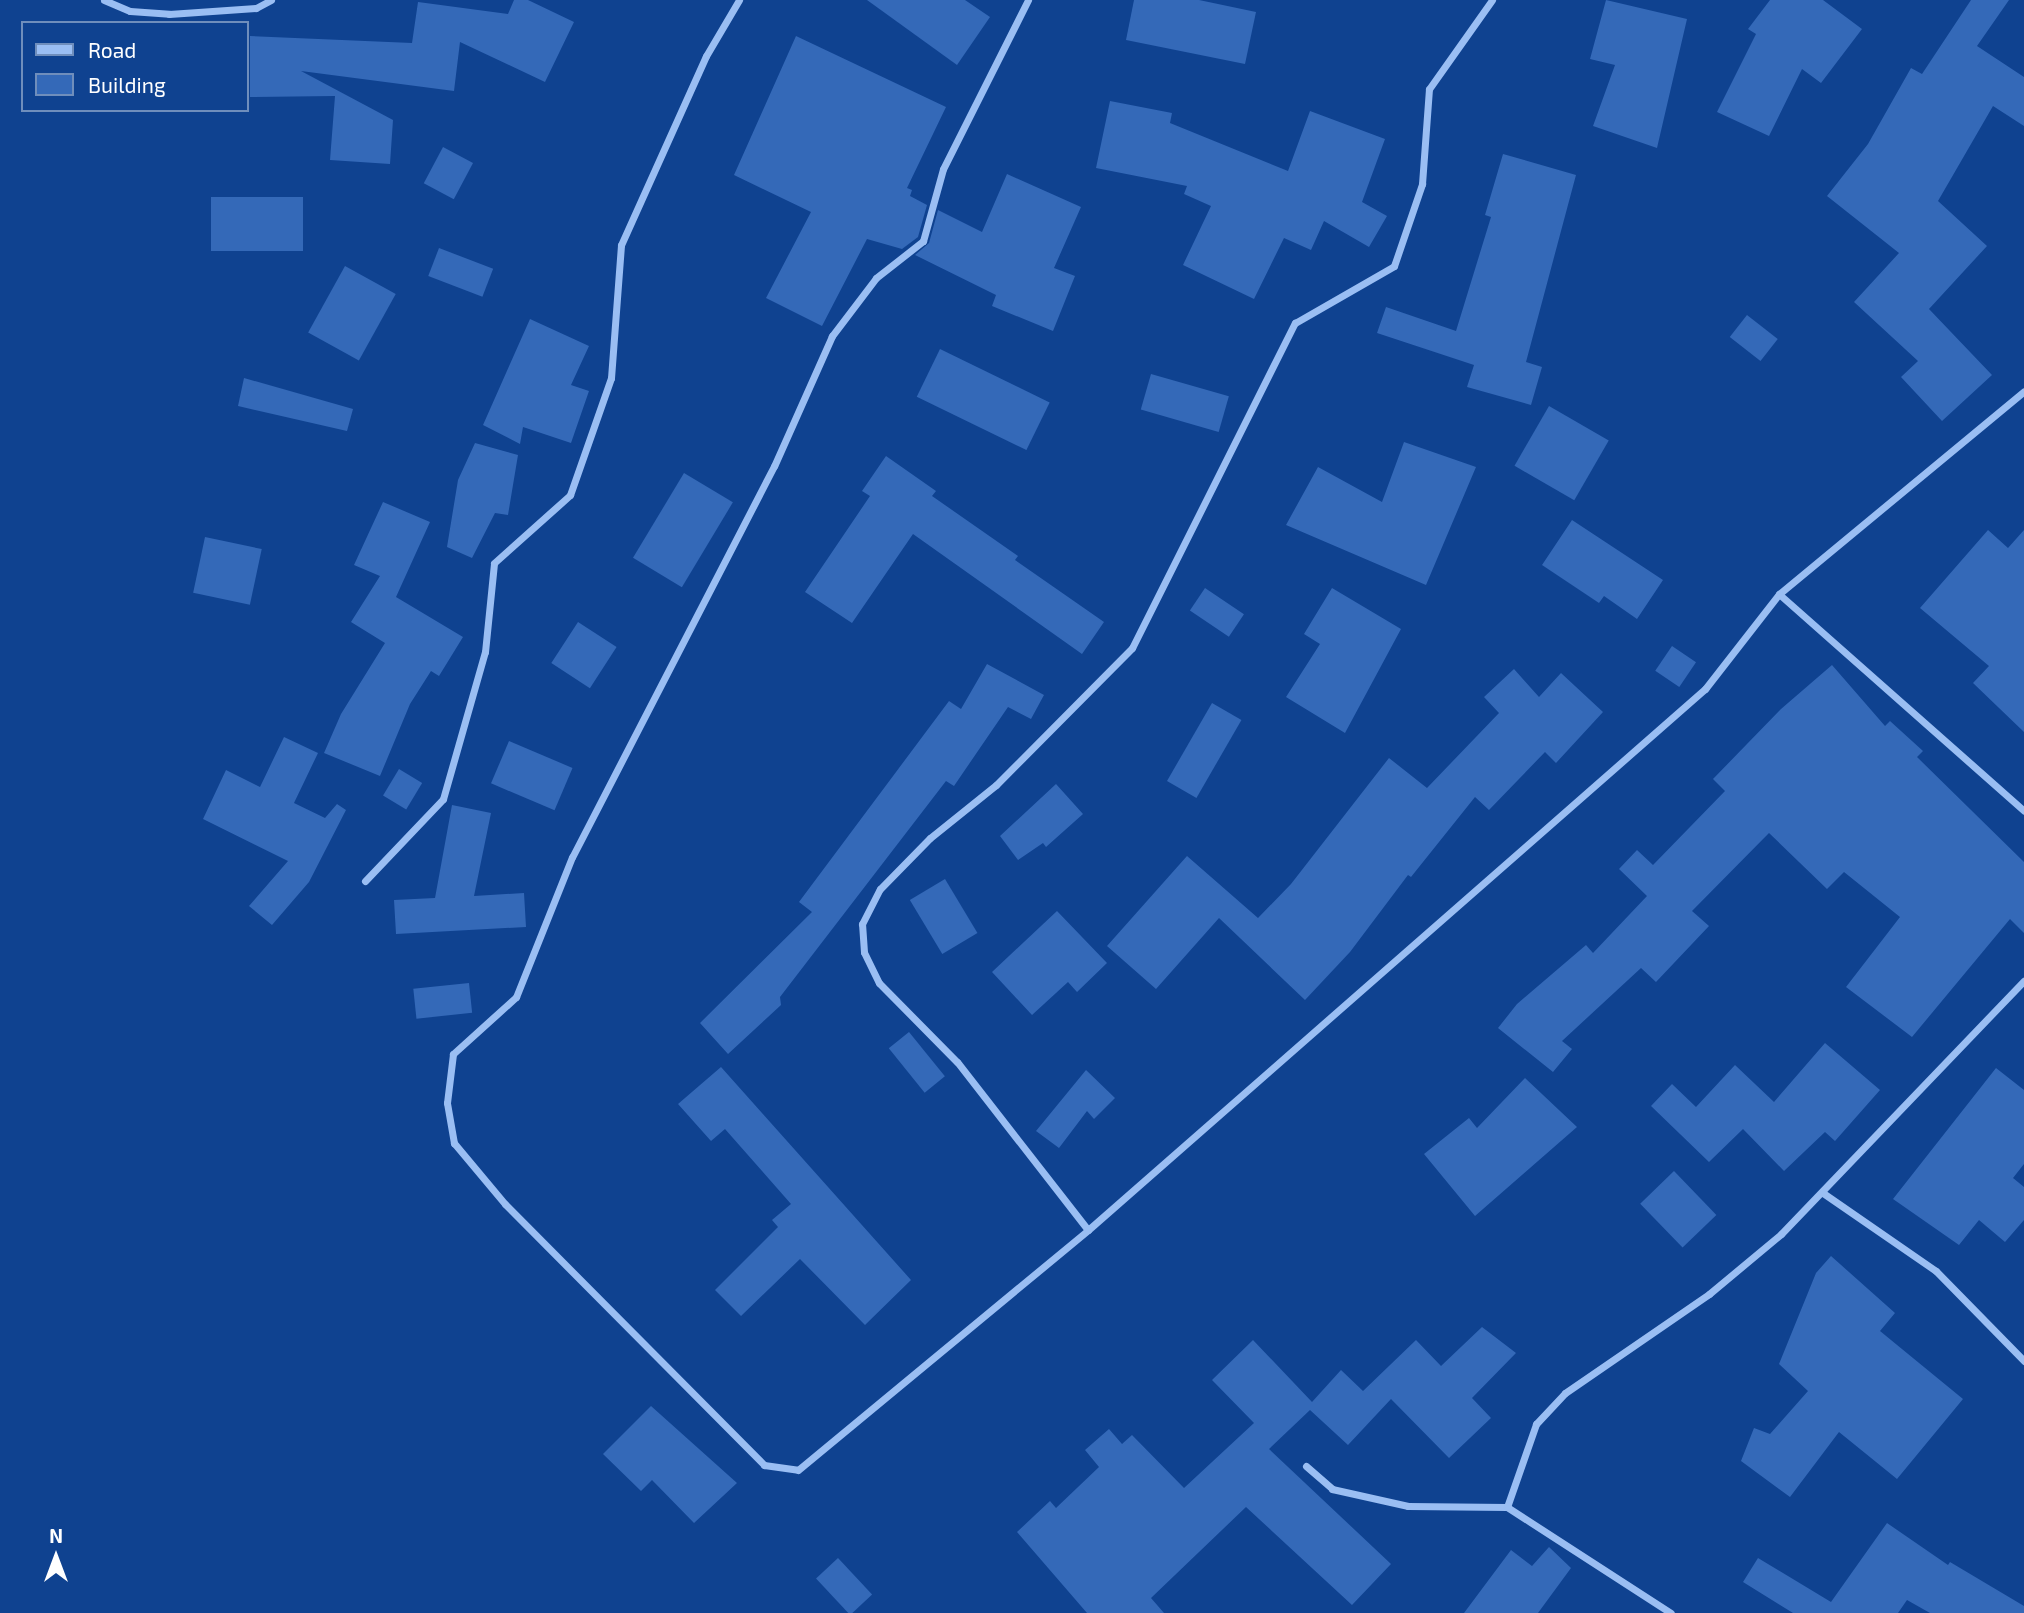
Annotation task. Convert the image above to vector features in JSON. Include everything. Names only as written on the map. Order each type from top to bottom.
[{"type":"street","points":[[104,0],[130,11],[169,14],[256,8],[271,0]]},
{"type":"street","points":[[365,881],[443,799],[485,652],[494,563],[570,495],[611,378],[621,245],[706,56],[739,0]]},
{"type":"street","points":[[1028,0],[943,169],[923,241],[876,278],[832,336],[774,466],[572,858],[516,998],[453,1054],[447,1102],[454,1143],[505,1204],[764,1465],[797,1470],[1088,1230],[1705,689],[1779,594],[2024,391]]},
{"type":"street","points":[[1088,1230],[957,1062],[879,984],[864,952],[862,924],[880,889],[930,838],[996,785],[1132,648],[1295,323],[1394,266],[1422,184],[1429,89],[1492,0]]},
{"type":"street","points":[[1779,594],[2024,811]]},
{"type":"street","points":[[1507,1507],[1536,1424],[1565,1393],[1709,1294],[1823,1192],[2024,981]]},
{"type":"street","points":[[1823,1192],[1936,1272],[2024,1361]]},
{"type":"street","points":[[1306,1466],[1332,1489],[1408,1506],[1507,1507],[1671,1613]]},
{"type":"building","points":[[514,0],[528,0],[574,22],[545,82],[460,42],[454,91],[301,71],[393,120],[390,164],[330,160],[335,96],[250,97],[250,36],[412,43],[418,2],[508,14]]},
{"type":"building","points":[[867,0],[965,0],[990,17],[957,65]]},
{"type":"building","points":[[1134,0],[1199,0],[1256,12],[1245,64],[1126,40]]},
{"type":"building","points":[[1606,0],[1687,19],[1657,148],[1593,126],[1615,65],[1590,59]]},
{"type":"building","points":[[1770,0],[1823,0],[1862,29],[1821,83],[1802,69],[1769,136],[1717,112],[1756,34],[1748,29]]},
{"type":"building","points":[[1971,0],[2009,0],[1977,46],[2024,77],[2024,126],[1993,106],[1938,201],[1987,246],[1929,309],[1992,375],[1942,421],[1901,377],[1918,361],[1854,302],[1899,253],[1827,196],[1868,144],[1911,68],[1922,74]]},
{"type":"building","points":[[796,36],[946,107],[907,188],[912,190],[910,196],[927,205],[918,237],[902,249],[867,239],[822,326],[766,298],[811,212],[734,175]]},
{"type":"building","points":[[1110,101],[1172,113],[1170,123],[1288,171],[1310,111],[1385,139],[1362,202],[1387,216],[1369,247],[1324,221],[1311,250],[1284,238],[1254,299],[1183,265],[1211,206],[1184,194],[1187,186],[1096,168]]},
{"type":"building","points":[[443,147],[473,163],[454,199],[424,183]]},
{"type":"building","points":[[1503,154],[1576,175],[1526,362],[1542,367],[1531,405],[1467,387],[1474,365],[1377,333],[1386,307],[1456,331],[1491,217],[1485,215]]},
{"type":"building","points":[[1007,174],[1081,207],[1054,268],[1075,276],[1053,331],[992,306],[996,295],[915,255],[929,243],[938,210],[982,232]]},
{"type":"building","points":[[211,197],[303,197],[303,251],[211,251]]},
{"type":"building","points":[[439,248],[493,269],[482,297],[428,276]]},
{"type":"building","points":[[345,266],[396,294],[359,361],[308,332]]},
{"type":"building","points":[[1747,315],[1778,339],[1760,361],[1730,337]]},
{"type":"building","points":[[530,319],[589,346],[571,385],[589,391],[571,443],[523,427],[520,444],[483,425]]},
{"type":"building","points":[[940,349],[1050,402],[1026,450],[917,397]]},
{"type":"building","points":[[1151,374],[1229,396],[1219,432],[1141,410]]},
{"type":"building","points":[[244,378],[353,409],[347,431],[238,406]]},
{"type":"building","points":[[1549,406],[1609,440],[1574,500],[1514,466]]},
{"type":"building","points":[[1404,442],[1476,467],[1426,585],[1286,525],[1318,467],[1382,502]]},
{"type":"building","points":[[475,443],[518,455],[508,515],[495,513],[472,558],[447,547],[458,480]]},
{"type":"building","points":[[886,456],[936,491],[932,496],[1018,556],[1015,560],[1104,622],[1082,654],[913,534],[852,623],[805,592],[870,496],[862,491]]},
{"type":"building","points":[[684,473],[733,502],[682,587],[633,558]]},
{"type":"building","points":[[383,502],[430,522],[396,597],[463,637],[439,676],[431,671],[410,704],[380,776],[324,753],[341,714],[385,643],[351,622],[380,576],[354,565]]},
{"type":"building","points":[[1572,520],[1663,580],[1637,619],[1604,596],[1599,603],[1542,565]]},
{"type":"building","points":[[1988,530],[2008,548],[2024,530],[2024,732],[1973,683],[1989,666],[1920,608]]},
{"type":"building","points":[[205,537],[262,549],[250,605],[193,593]]},
{"type":"building","points":[[1205,588],[1244,614],[1229,637],[1190,610]]},
{"type":"building","points":[[1332,588],[1401,629],[1345,733],[1286,697],[1320,644],[1304,634]]},
{"type":"building","points":[[578,622],[617,647],[590,688],[551,663]]},
{"type":"building","points":[[1672,646],[1696,662],[1679,687],[1655,671]]},
{"type":"building","points":[[987,664],[1044,695],[1031,719],[1008,707],[954,786],[946,781],[780,997],[781,1005],[728,1054],[700,1023],[812,912],[799,902],[949,701],[961,709]]},
{"type":"building","points":[[1832,665],[1885,726],[1890,721],[1923,751],[1917,757],[2024,862],[2024,933],[2010,919],[1912,1037],[1846,987],[1900,917],[1844,872],[1827,889],[1769,833],[1692,911],[1709,926],[1656,982],[1641,968],[1562,1041],[1572,1049],[1553,1072],[1498,1028],[1517,1004],[1586,945],[1593,953],[1647,896],[1619,869],[1637,850],[1653,865],[1725,791],[1713,779],[1781,709]]},
{"type":"building","points":[[1514,669],[1539,697],[1561,673],[1603,712],[1556,763],[1545,752],[1489,810],[1475,797],[1411,877],[1408,875],[1350,952],[1305,1000],[1219,918],[1156,989],[1107,946],[1187,856],[1258,918],[1291,884],[1389,758],[1427,788],[1499,713],[1484,697]]},
{"type":"building","points":[[1212,703],[1241,720],[1196,798],[1167,781]]},
{"type":"building","points":[[284,737],[318,753],[294,803],[325,818],[337,804],[346,810],[309,882],[272,925],[249,906],[288,861],[203,819],[226,770],[260,787]]},
{"type":"building","points":[[509,741],[573,768],[555,810],[491,783]]},
{"type":"building","points":[[399,769],[422,783],[406,809],[383,796]]},
{"type":"building","points":[[1056,784],[1083,814],[1046,847],[1043,843],[1018,860],[1000,836]]},
{"type":"building","points":[[452,805],[491,813],[474,896],[524,893],[526,927],[396,934],[394,900],[435,898]]},
{"type":"building","points":[[945,879],[977,933],[942,954],[910,900]]},
{"type":"building","points":[[1057,911],[1107,963],[1077,992],[1068,982],[1032,1015],[992,972]]},
{"type":"building","points":[[469,983],[472,1013],[416,1019],[413,989]]},
{"type":"building","points":[[909,1032],[945,1076],[925,1093],[889,1048]]},
{"type":"building","points":[[1825,1043],[1880,1090],[1835,1141],[1825,1132],[1784,1171],[1743,1129],[1709,1162],[1651,1106],[1672,1084],[1696,1107],[1735,1065],[1774,1102]]},
{"type":"building","points":[[721,1067],[911,1280],[865,1325],[800,1259],[741,1316],[715,1290],[778,1227],[772,1220],[791,1204],[725,1129],[711,1141],[678,1104]]},
{"type":"building","points":[[1996,1068],[2024,1090],[2024,1164],[2013,1178],[2024,1187],[2024,1220],[2005,1242],[1979,1220],[1959,1245],[1893,1199]]},
{"type":"building","points":[[1086,1070],[1115,1098],[1094,1119],[1087,1111],[1059,1148],[1036,1131]]},
{"type":"building","points":[[1525,1078],[1577,1127],[1475,1216],[1424,1154],[1469,1118],[1477,1128]]},
{"type":"building","points":[[1674,1171],[1716,1215],[1683,1248],[1640,1204]]},
{"type":"building","points":[[1831,1256],[1895,1313],[1880,1331],[1963,1399],[1897,1479],[1839,1432],[1790,1497],[1741,1461],[1754,1428],[1770,1434],[1808,1391],[1779,1364],[1816,1273]]},
{"type":"building","points":[[1482,1327],[1516,1353],[1472,1398],[1491,1418],[1449,1458],[1391,1399],[1348,1445],[1310,1410],[1269,1449],[1391,1564],[1352,1605],[1246,1507],[1151,1598],[1164,1613],[1087,1613],[1017,1532],[1050,1501],[1056,1508],[1099,1467],[1085,1450],[1109,1429],[1122,1444],[1132,1435],[1184,1488],[1254,1423],[1212,1380],[1253,1340],[1312,1402],[1341,1370],[1363,1391],[1416,1340],[1441,1366]]},
{"type":"building","points":[[651,1406],[737,1483],[694,1523],[652,1480],[641,1491],[603,1454]]},
{"type":"building","points":[[1887,1523],[1948,1565],[1950,1562],[2024,1606],[2024,1613],[1930,1613],[1907,1600],[1898,1613],[1793,1613],[1743,1582],[1758,1558],[1831,1602]]},
{"type":"building","points":[[1549,1547],[1571,1568],[1538,1613],[1464,1613],[1511,1550],[1532,1566]]},
{"type":"building","points":[[838,1558],[872,1595],[852,1613],[848,1613],[816,1578]]}]
